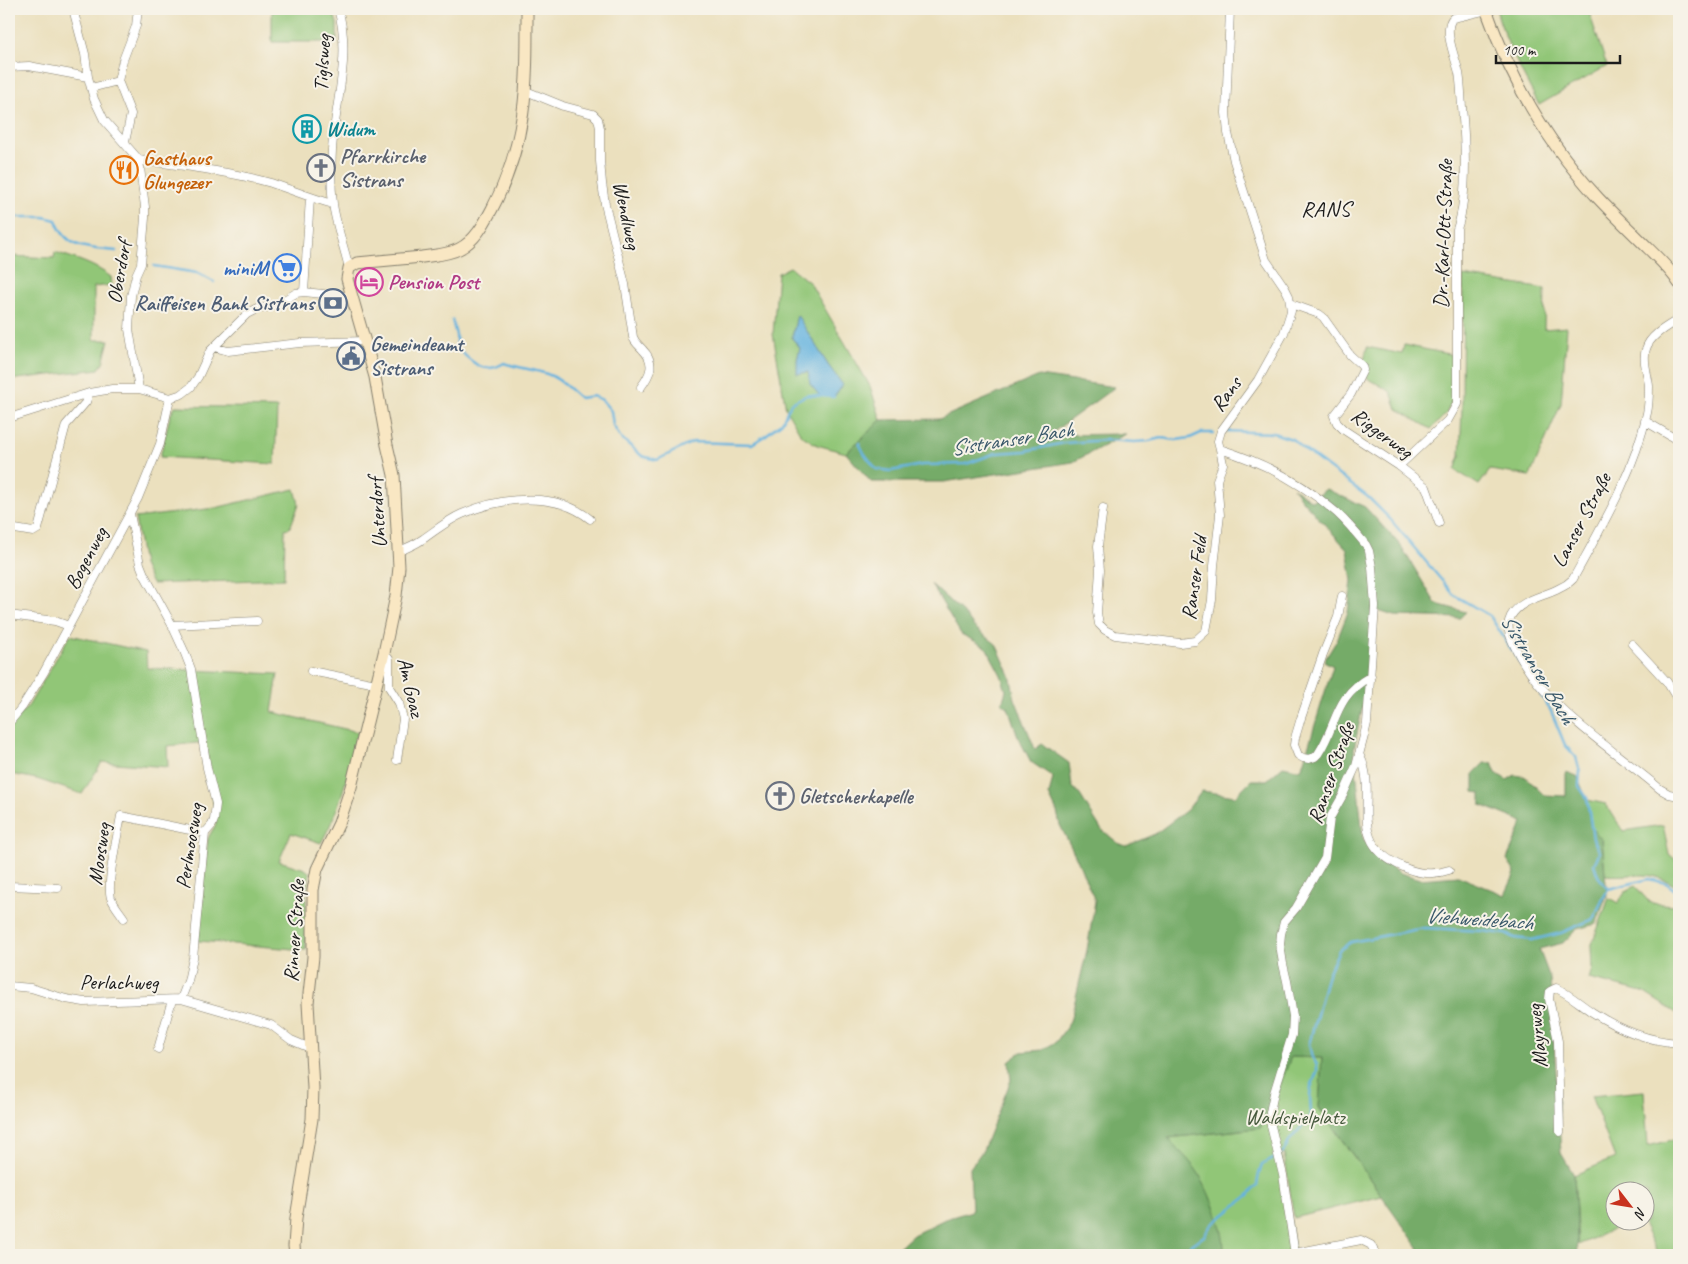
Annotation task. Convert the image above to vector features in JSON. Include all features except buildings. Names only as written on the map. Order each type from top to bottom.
[{"type":"main road","points":[[349,268],[357,263],[445,254],[463,247],[482,226],[491,212],[513,162],[522,125],[526,91],[527,9]]},
{"type":"main road","points":[[1487,9],[1503,52],[1548,136],[1602,203],[1662,263],[1679,283]]},
{"type":"main road","name":"Unterdorf","points":[[349,268],[347,275],[351,297],[375,376],[394,475],[399,551],[397,586],[376,684]]},
{"type":"main road","name":"Rinner Straße","points":[[295,1255],[296,1218],[312,1119],[313,1088],[308,1003],[312,957],[313,890],[318,869],[348,798],[376,684]]},
{"type":"street","points":[[73,9],[94,99],[104,120],[139,160],[216,171],[271,183],[310,198],[333,204]]},
{"type":"street","points":[[125,142],[131,114],[118,81],[123,60],[136,26],[138,9]]},
{"type":"street","name":"Tiglsweg","points":[[338,9],[343,34],[344,54],[332,152],[333,204],[349,268]]},
{"type":"street","points":[[1230,9],[1227,120],[1234,161],[1262,250],[1269,265],[1285,288],[1291,304]]},
{"type":"street","name":"Dr.-Karl-Ott-Straße","points":[[1399,466],[1448,420],[1456,404],[1456,229],[1461,216],[1464,136],[1459,75],[1448,28],[1450,20],[1453,18],[1487,9]]},
{"type":"street","points":[[9,67],[29,66],[88,77]]},
{"type":"street","points":[[91,88],[118,81]]},
{"type":"street","name":"Wendlweg","points":[[526,91],[562,106],[593,114],[598,119],[605,204],[625,284],[633,337],[637,344],[646,352],[650,361],[651,371],[641,387]]},
{"type":"street","name":"Oberdorf","points":[[139,160],[145,218],[141,264],[133,282],[129,323],[129,336],[139,389]]},
{"type":"street","points":[[304,292],[310,198]]},
{"type":"street","points":[[9,418],[89,393],[112,389],[139,389],[170,398],[182,394],[191,387],[198,377],[210,351],[234,326],[252,311],[276,305],[296,293],[304,292],[351,297]]},
{"type":"street","name":"Riggerweg","points":[[1291,304],[1314,312],[1323,318],[1350,355],[1362,366],[1363,370],[1352,394],[1336,412],[1334,419],[1344,430],[1399,466],[1426,487],[1438,524]]},
{"type":"street","name":"Rans","points":[[1220,449],[1218,441],[1221,431],[1258,380],[1280,342],[1288,322],[1291,304]]},
{"type":"street","name":"Lanser Straße","points":[[1679,318],[1650,340],[1646,347],[1649,397],[1638,445],[1620,489],[1573,580],[1561,588],[1525,603],[1512,614],[1508,626],[1510,637],[1519,654],[1550,698],[1600,742],[1660,789],[1669,794],[1679,796]]},
{"type":"street","points":[[214,347],[228,351],[300,343],[365,341]]},
{"type":"street","points":[[9,528],[33,532],[38,529],[66,425],[86,402],[89,393]]},
{"type":"street","name":"Bogenweg","points":[[9,723],[26,701],[70,626],[130,514],[160,444],[170,398]]},
{"type":"street","points":[[1645,421],[1679,441]]},
{"type":"street","name":"Ranser Straße","points":[[1220,449],[1243,456],[1278,473],[1305,489],[1338,514],[1366,545],[1372,567],[1375,606],[1367,724],[1356,766],[1330,818],[1325,858],[1296,908],[1284,922],[1281,934],[1280,944],[1293,1016],[1292,1035],[1270,1112],[1271,1126],[1283,1175],[1295,1254]]},
{"type":"street","name":"Ranser Feld","points":[[1103,508],[1098,546],[1100,570],[1096,612],[1099,624],[1110,633],[1121,636],[1180,643],[1195,641],[1203,635],[1208,626],[1212,600],[1220,515],[1216,480],[1223,464],[1220,449]]},
{"type":"street","points":[[399,551],[417,543],[460,514],[501,501],[516,499],[567,505],[590,519]]},
{"type":"street","name":"Perlmoosweg","points":[[130,514],[140,564],[172,625],[191,669],[207,768],[216,804],[214,820],[205,833],[193,958],[188,981],[181,1000]]},
{"type":"street","points":[[1342,596],[1338,617],[1300,718],[1294,745],[1298,755],[1303,758],[1315,758],[1335,716],[1350,691],[1371,676]]},
{"type":"street","points":[[9,615],[55,621],[70,626]]},
{"type":"street","points":[[172,625],[257,621]]},
{"type":"street","points":[[1632,644],[1667,682],[1679,702]]},
{"type":"street","name":"Am Goaz","points":[[384,653],[390,659],[388,666],[389,686],[399,703],[402,714],[403,724],[397,760]]},
{"type":"street","points":[[311,671],[376,684]]},
{"type":"street","points":[[1359,754],[1366,772],[1368,834],[1376,848],[1391,861],[1411,871],[1426,874],[1441,873],[1449,870]]},
{"type":"street","name":"Moosweg","points":[[124,918],[113,901],[110,892],[110,880],[121,816],[205,833]]},
{"type":"street","points":[[9,886],[58,888]]},
{"type":"street","name":"Perlachweg","points":[[9,986],[31,988],[66,999],[84,1002],[181,1000],[271,1025],[291,1040],[310,1048]]},
{"type":"street","name":"Mayrweg","points":[[1560,1132],[1558,1041],[1549,999],[1550,990],[1556,988],[1562,990],[1592,1012],[1631,1033],[1664,1042],[1679,1043]]},
{"type":"street","name":"Perlachweg","points":[[158,1049],[172,1000]]},
{"type":"street","points":[[1295,1254],[1358,1240],[1368,1242],[1376,1255]]},
{"type":"green space","points":[[272,9],[332,9],[337,23],[337,42],[272,42]]},
{"type":"green space","points":[[1496,9],[1588,9],[1607,66],[1539,105],[1509,46]]},
{"type":"green space","points":[[55,252],[91,265],[111,277],[112,285],[94,287],[94,340],[109,340],[103,363],[99,369],[9,380],[9,256],[54,258]]},
{"type":"green space","points":[[790,267],[810,283],[870,386],[881,420],[846,453],[817,445],[801,435],[786,409],[773,334],[778,273]],"holes":[[[797,316],[842,385],[808,372],[797,360],[800,348],[792,338]]]},
{"type":"green space","points":[[1463,276],[1545,289],[1544,329],[1567,327],[1561,404],[1530,476],[1490,470],[1479,485],[1455,470],[1460,456],[1462,408]]},
{"type":"green space","points":[[1404,345],[1453,355],[1452,400],[1446,414],[1431,429],[1397,409],[1391,392],[1364,376],[1364,360],[1367,347],[1402,354]]},
{"type":"green space","points":[[1039,376],[1115,387],[1049,435],[1126,434],[1073,462],[944,482],[871,482],[846,453],[881,420],[939,419]]},
{"type":"green space","points":[[175,406],[277,408],[275,464],[160,457],[170,416]]},
{"type":"green space","points":[[1293,488],[1312,501],[1326,489],[1365,507],[1401,546],[1436,604],[1466,612],[1460,618],[1394,616],[1372,609],[1370,669],[1354,749],[1363,838],[1381,859],[1400,873],[1420,879],[1458,876],[1505,895],[1515,873],[1507,859],[1523,822],[1481,805],[1481,793],[1474,792],[1474,773],[1484,763],[1492,763],[1496,773],[1507,780],[1515,775],[1526,777],[1544,795],[1566,796],[1566,772],[1577,776],[1587,800],[1591,828],[1602,839],[1607,895],[1596,924],[1577,929],[1563,943],[1539,949],[1550,978],[1561,1153],[1574,1175],[1578,1255],[1420,1255],[1418,1247],[1319,1107],[1322,1058],[1291,1057],[1270,1112],[1260,1128],[1168,1138],[1196,1169],[1208,1191],[1223,1236],[1223,1255],[891,1255],[913,1235],[945,1219],[972,1211],[970,1168],[983,1150],[1011,1080],[1009,1062],[1021,1052],[1042,1050],[1056,1042],[1070,1022],[1087,950],[1095,901],[1060,825],[1057,812],[1049,795],[1053,777],[1031,762],[1018,737],[1008,707],[1002,703],[1006,691],[1001,675],[986,647],[961,634],[931,584],[965,615],[974,627],[996,644],[1010,675],[1015,699],[1035,749],[1042,744],[1069,763],[1072,786],[1080,795],[1101,829],[1118,843],[1126,846],[1155,834],[1187,810],[1202,791],[1235,796],[1251,780],[1267,780],[1283,766],[1301,770],[1333,666],[1324,661],[1337,640],[1348,612],[1352,581],[1347,549]]},
{"type":"green space","points":[[295,489],[299,504],[290,528],[285,529],[284,579],[152,584],[143,565],[135,518],[215,508]]},
{"type":"green space","points":[[70,635],[146,652],[147,668],[278,674],[272,712],[358,732],[339,802],[321,843],[291,833],[279,861],[305,869],[310,873],[306,892],[306,950],[198,941],[208,838],[216,824],[206,742],[167,746],[168,767],[102,762],[82,794],[37,779],[11,774],[9,767],[9,727],[29,705]]},
{"type":"green space","points":[[1587,800],[1606,804],[1623,831],[1663,825],[1669,854],[1679,863],[1679,888],[1658,877],[1605,875],[1602,839],[1591,828]]},
{"type":"green space","points":[[1635,886],[1650,903],[1673,905],[1679,899],[1679,918],[1676,919],[1679,937],[1678,1014],[1643,992],[1589,979],[1592,969],[1591,947],[1609,898],[1618,903],[1626,891]]},
{"type":"green space","name":"Waldspielplatz","points":[[1290,1057],[1322,1058],[1319,1108],[1382,1196],[1294,1218],[1284,1153],[1281,1152],[1295,1255],[1223,1255],[1225,1249],[1168,1138],[1260,1128]]},
{"type":"green space","points":[[1644,1091],[1648,1146],[1679,1138],[1679,1255],[1658,1255],[1647,1232],[1656,1232],[1656,1182],[1606,1182],[1606,1232],[1608,1232],[1578,1245],[1574,1175],[1615,1158],[1591,1096]]},
{"type":"water","points":[[797,315],[828,365],[843,385],[834,397],[820,396],[810,384],[808,372],[797,374],[797,360],[800,348],[792,338]]},
{"type":"waterway","name":"Sistranser Bach","points":[[9,217],[44,217],[56,220],[60,230],[72,242],[88,248],[116,251]]},
{"type":"waterway","name":"Sistranser Bach","points":[[154,266],[197,273],[214,282]]},
{"type":"waterway","name":"Sistranser Bach","points":[[452,320],[457,348],[478,366],[490,368],[504,363],[542,372],[565,384],[580,398],[593,396],[602,400],[611,411],[613,425],[620,437],[642,456],[657,460],[693,442],[752,444],[782,422],[791,403],[807,395],[834,397]]},
{"type":"waterway","name":"Sistranser Bach","points":[[1226,431],[1273,433],[1292,439],[1368,497],[1390,519],[1454,595],[1490,616],[1551,711],[1565,745],[1576,757],[1580,772],[1579,786],[1587,798],[1593,839],[1600,852],[1594,864],[1598,876],[1608,889],[1649,879],[1666,883],[1679,893]]},
{"type":"waterway","name":"Sistranser Bach","points":[[859,443],[876,469],[891,471],[922,465],[966,464],[996,453],[1025,451],[1064,443],[1108,440],[1134,442],[1161,438],[1176,440],[1190,438],[1201,433],[1213,433]]},
{"type":"waterway","name":"Viehweidebach","points":[[1282,1153],[1290,1140],[1311,1116],[1311,1087],[1317,1072],[1317,1065],[1312,1057],[1309,1044],[1328,974],[1339,950],[1351,942],[1424,928],[1482,931],[1532,940],[1561,933],[1593,919],[1608,889]]},
{"type":"waterway","name":"Viehweidebach","points":[[1141,1255],[1187,1248],[1204,1236],[1211,1225],[1249,1195],[1257,1185],[1262,1165],[1275,1158]]},
{"type":"place","name":"Widum","points":[[307,129]]},
{"type":"place","name":"Pfarrkirche Sistrans","points":[[321,168]]},
{"type":"place","name":"Gasthaus Glungezer","points":[[124,170]]},
{"type":"place","name":"miniM","points":[[287,268]]},
{"type":"place","name":"Pension Post","points":[[369,282]]},
{"type":"place","name":"Raiffeisen Bank Sistrans","points":[[333,303]]},
{"type":"place","name":"Gemeindeamt Sistrans","points":[[351,356]]},
{"type":"place","name":"Gletscherkapelle","points":[[780,796]]},
{"type":"district","name":"RANS","points":[[1326,209]]}]
